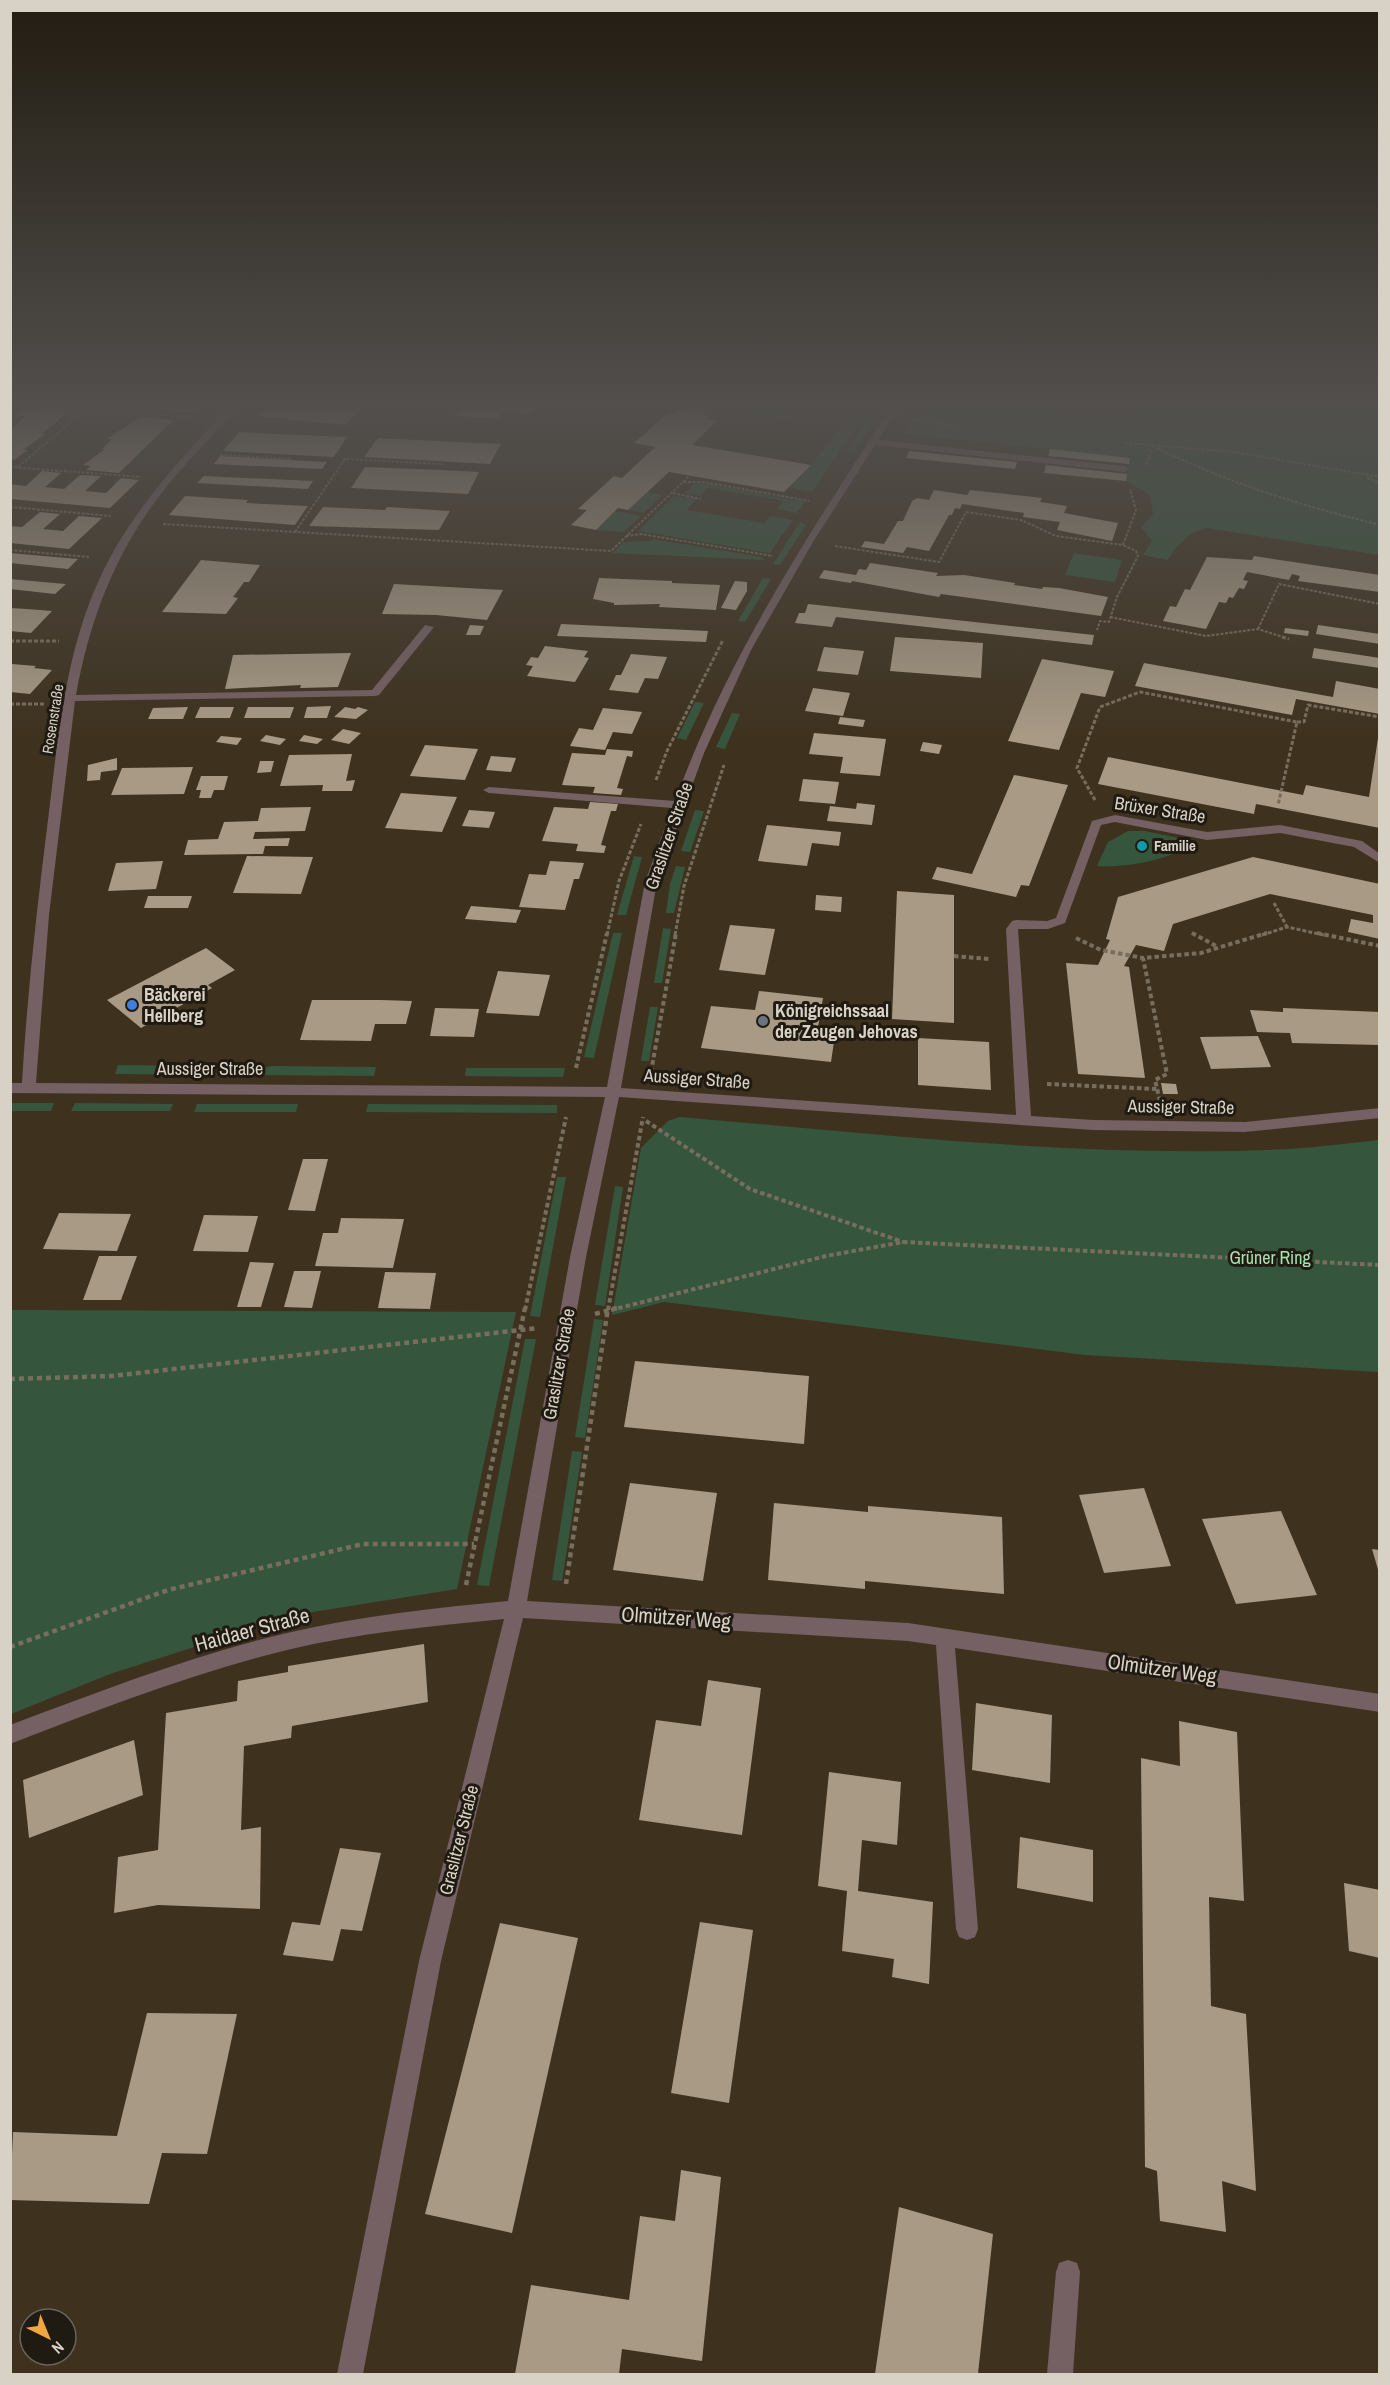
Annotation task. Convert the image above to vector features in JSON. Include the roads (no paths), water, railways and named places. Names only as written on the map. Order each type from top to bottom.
[{"type":"street","name":"Rosenstraße","points":[[29,1088],[41,930],[70,701],[94,604],[114,560],[142,514]]},
{"type":"street","name":"Graslitzer Straße","points":[[350,2374],[430,1961],[516,1609],[566,1322],[651,882],[698,753],[746,650],[793,566],[826,514]]},
{"type":"street","points":[[70,701],[375,693],[429,627]]},
{"type":"street","points":[[489,790],[679,805]]},
{"type":"street","name":"Brüxer Straße","points":[[1024,1121],[1012,929],[1016,924],[1056,923],[1061,920],[1096,823],[1115,818],[1208,837],[1273,830],[1358,844],[1380,860]]},
{"type":"street","name":"Aussiger Straße","points":[[10,1088],[612,1092],[1024,1121],[1164,1126],[1245,1127],[1380,1113]]},
{"type":"street","name":"Olmützer Weg","points":[[516,1609],[908,1632],[1380,1703]]},
{"type":"street","name":"Haidaer Straße","points":[[10,1735],[142,1684],[257,1649],[345,1630],[459,1614],[516,1609]]},
{"type":"street","points":[[945,1638],[967,1929]]},
{"type":"street","points":[[1060,2374],[1068,2272]]},
{"type":"place","name":"Familie","points":[[1142,846]]},
{"type":"place","name":"Bäckerei Hellberg","points":[[132,1005]]},
{"type":"place","name":"Königreichssaal der Zeugen Jehovas","points":[[763,1021]]},
{"type":"park label","name":"Grüner Ring","points":[[1270,1258]]}]
